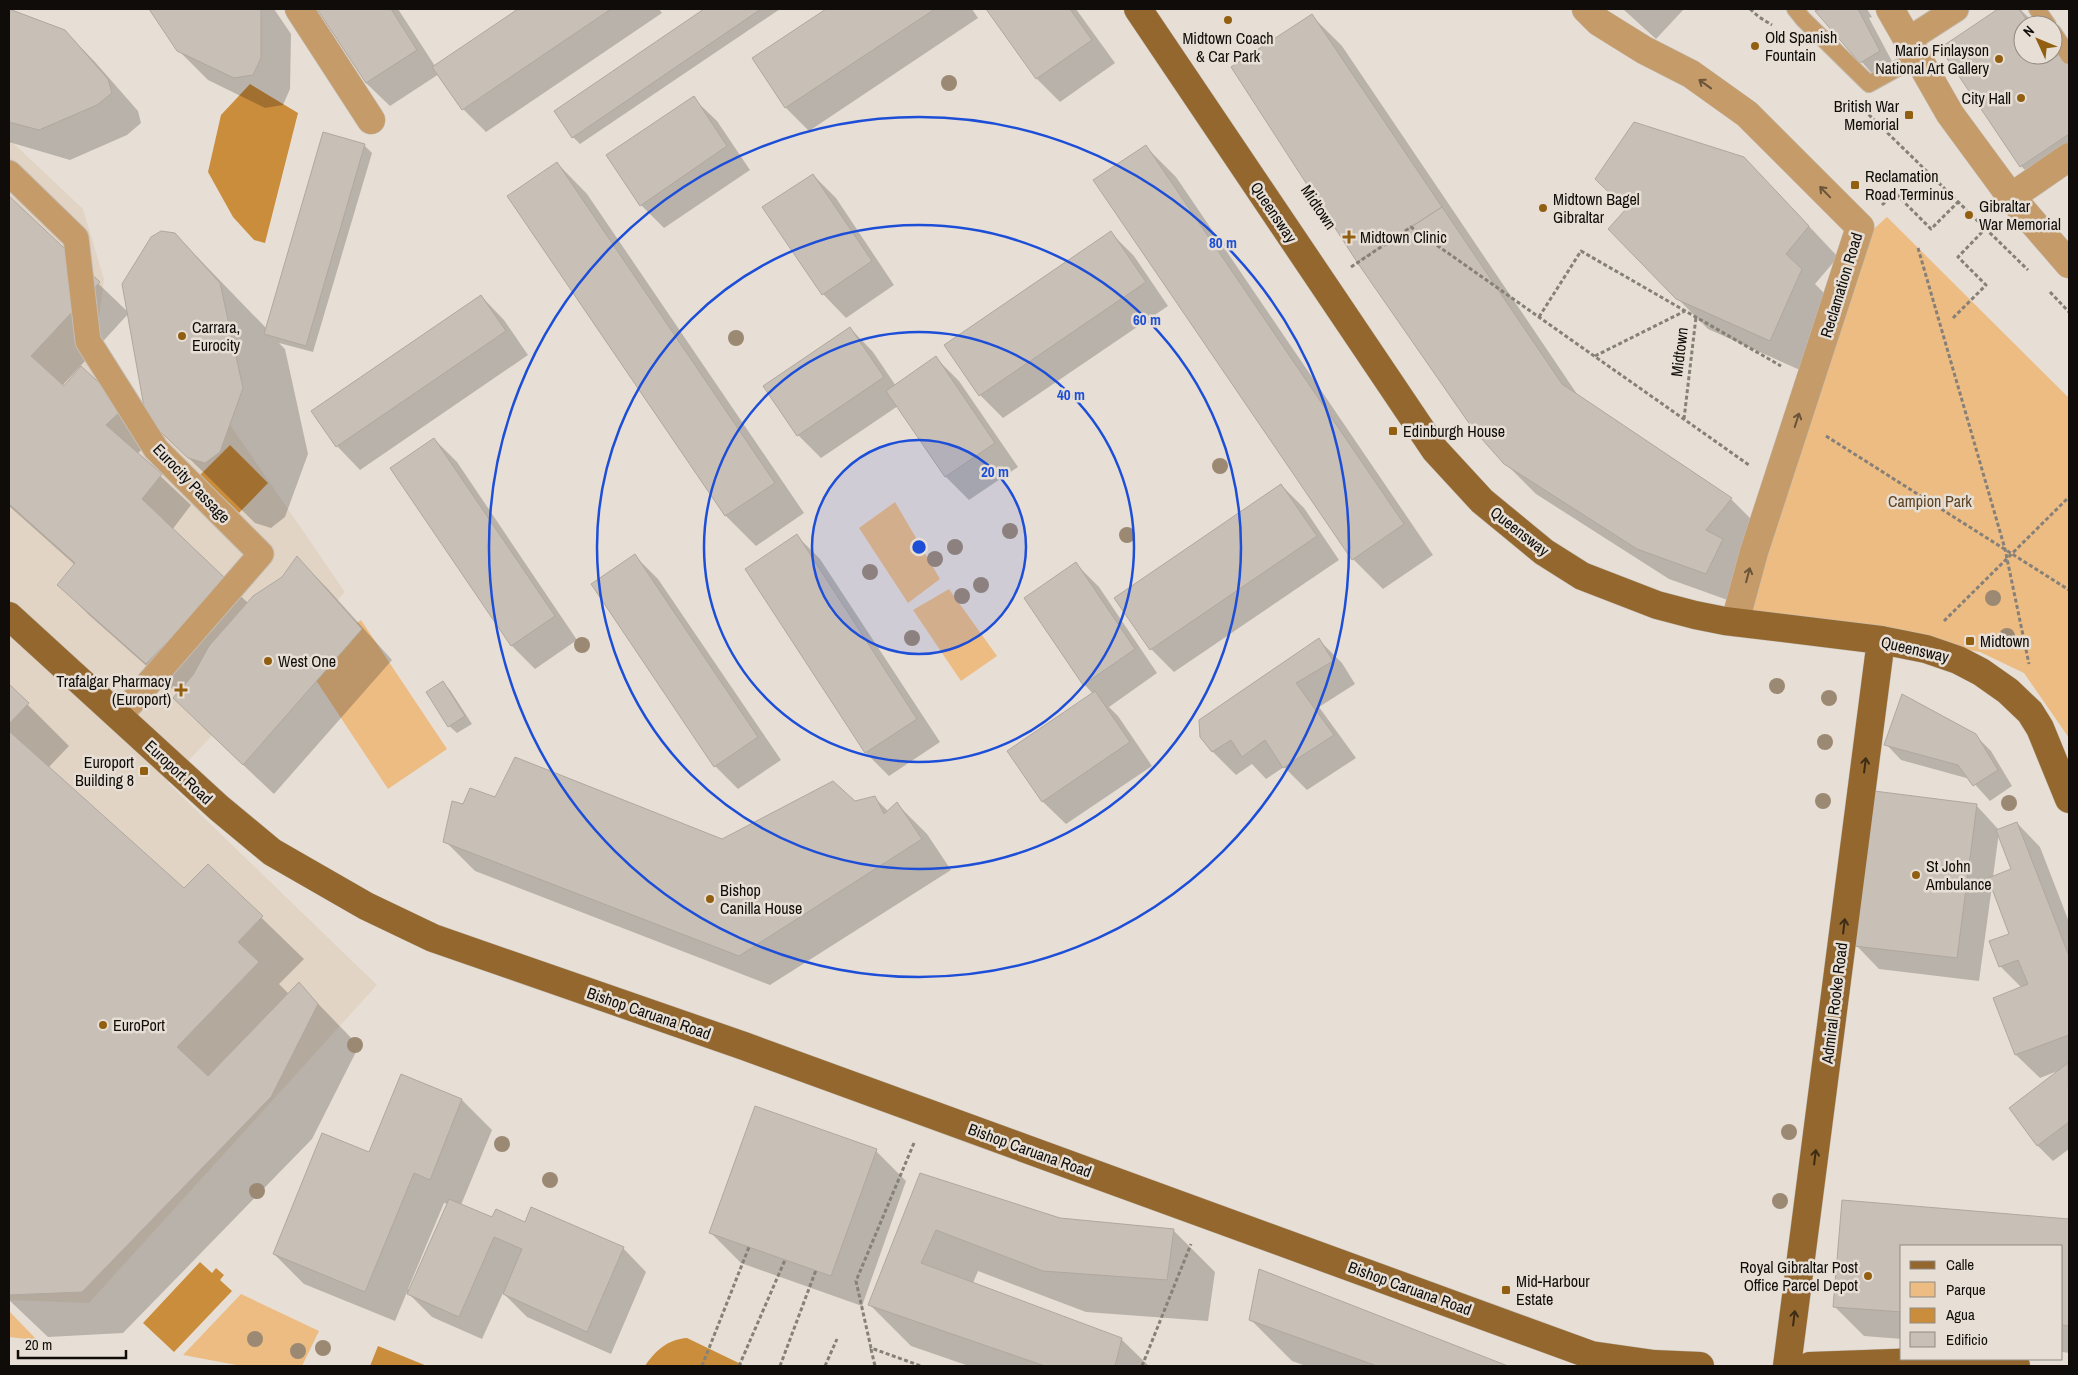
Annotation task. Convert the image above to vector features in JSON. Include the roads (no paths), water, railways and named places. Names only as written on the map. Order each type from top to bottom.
[{"type":"main road","name":"Queensway","points":[[1138,9],[1435,450],[1478,497],[1544,552],[1582,576],[1656,605],[1695,615],[1735,622],[1881,640],[1916,647],[1958,660],[1981,672],[2020,701],[2040,728],[2069,799]]},
{"type":"main road","name":"Europort Road","points":[[9,616],[218,808],[272,852],[366,906]]},
{"type":"main road","name":"Admiral Rooke Road","points":[[1788,1366],[1881,640]]},
{"type":"main road","name":"Bishop Caruana Road","points":[[366,906],[433,938],[728,1040],[1591,1355],[1654,1364],[1700,1366]]},
{"type":"main road","points":[[1810,1366],[1989,1361],[2016,1366]]},
{"type":"street","points":[[299,9],[371,120]]},
{"type":"street","name":"Reclamation Road","points":[[1586,9],[1599,22],[1644,50],[1691,74],[1747,114],[1860,227],[1754,552],[1735,622]]},
{"type":"street","points":[[1890,9],[1950,114],[2011,197],[2069,264]]},
{"type":"street","points":[[1913,48],[1956,9]]},
{"type":"street","points":[[2011,197],[2069,156]]},
{"type":"street","name":"Eurocity Passage","points":[[9,173],[76,238],[88,341],[156,449],[261,554],[119,717]]},
{"type":"lane","points":[[1795,9],[1869,84],[1913,48]]},
{"type":"water","points":[[250,84],[298,113],[265,243],[254,240],[233,217],[208,172],[221,115]]},
{"type":"water","points":[[230,445],[268,483],[239,513],[200,475]]},
{"type":"water","points":[[200,1262],[212,1273],[216,1268],[224,1275],[220,1280],[232,1291],[174,1352],[143,1323]]},
{"type":"water","points":[[687,1338],[745,1366],[645,1366],[653,1355],[668,1343]]},
{"type":"water","points":[[378,1346],[427,1366],[370,1366]]},
{"type":"place","name":"Midtown Coach & Car Park","points":[[1228,20]]},
{"type":"place","name":"Old Spanish Fountain","points":[[1755,46]]},
{"type":"place","name":"Mario Finlayson National Art Gallery","points":[[1999,59]]},
{"type":"place","name":"City Hall","points":[[2021,98]]},
{"type":"place","name":"British War Memorial","points":[[1909,115]]},
{"type":"place","name":"Reclamation Road Terminus","points":[[1855,185]]},
{"type":"place","name":"Midtown Bagel Gibraltar","points":[[1543,208]]},
{"type":"place","name":"Gibraltar War Memorial","points":[[1969,215]]},
{"type":"place","name":"Midtown Clinic","points":[[1349,237]]},
{"type":"place","name":"Carrara, Eurocity","points":[[182,336]]},
{"type":"place","name":"Edinburgh House","points":[[1393,431]]},
{"type":"place","name":"Midtown","points":[[1970,641]]},
{"type":"place","name":"West One","points":[[268,661]]},
{"type":"place","name":"Trafalgar Pharmacy (Europort)","points":[[181,690]]},
{"type":"place","name":"Europort Building 8","points":[[144,771]]},
{"type":"place","name":"St John Ambulance","points":[[1916,875]]},
{"type":"place","name":"Bishop Canilla House","points":[[710,899]]},
{"type":"place","name":"EuroPort","points":[[103,1025]]},
{"type":"place","name":"Royal Gibraltar Post Office Parcel Depot","points":[[1868,1276]]},
{"type":"place","name":"Mid-Harbour Estate","points":[[1506,1290]]},
{"type":"park label","name":"Campion Park","points":[[1930,501]]}]
